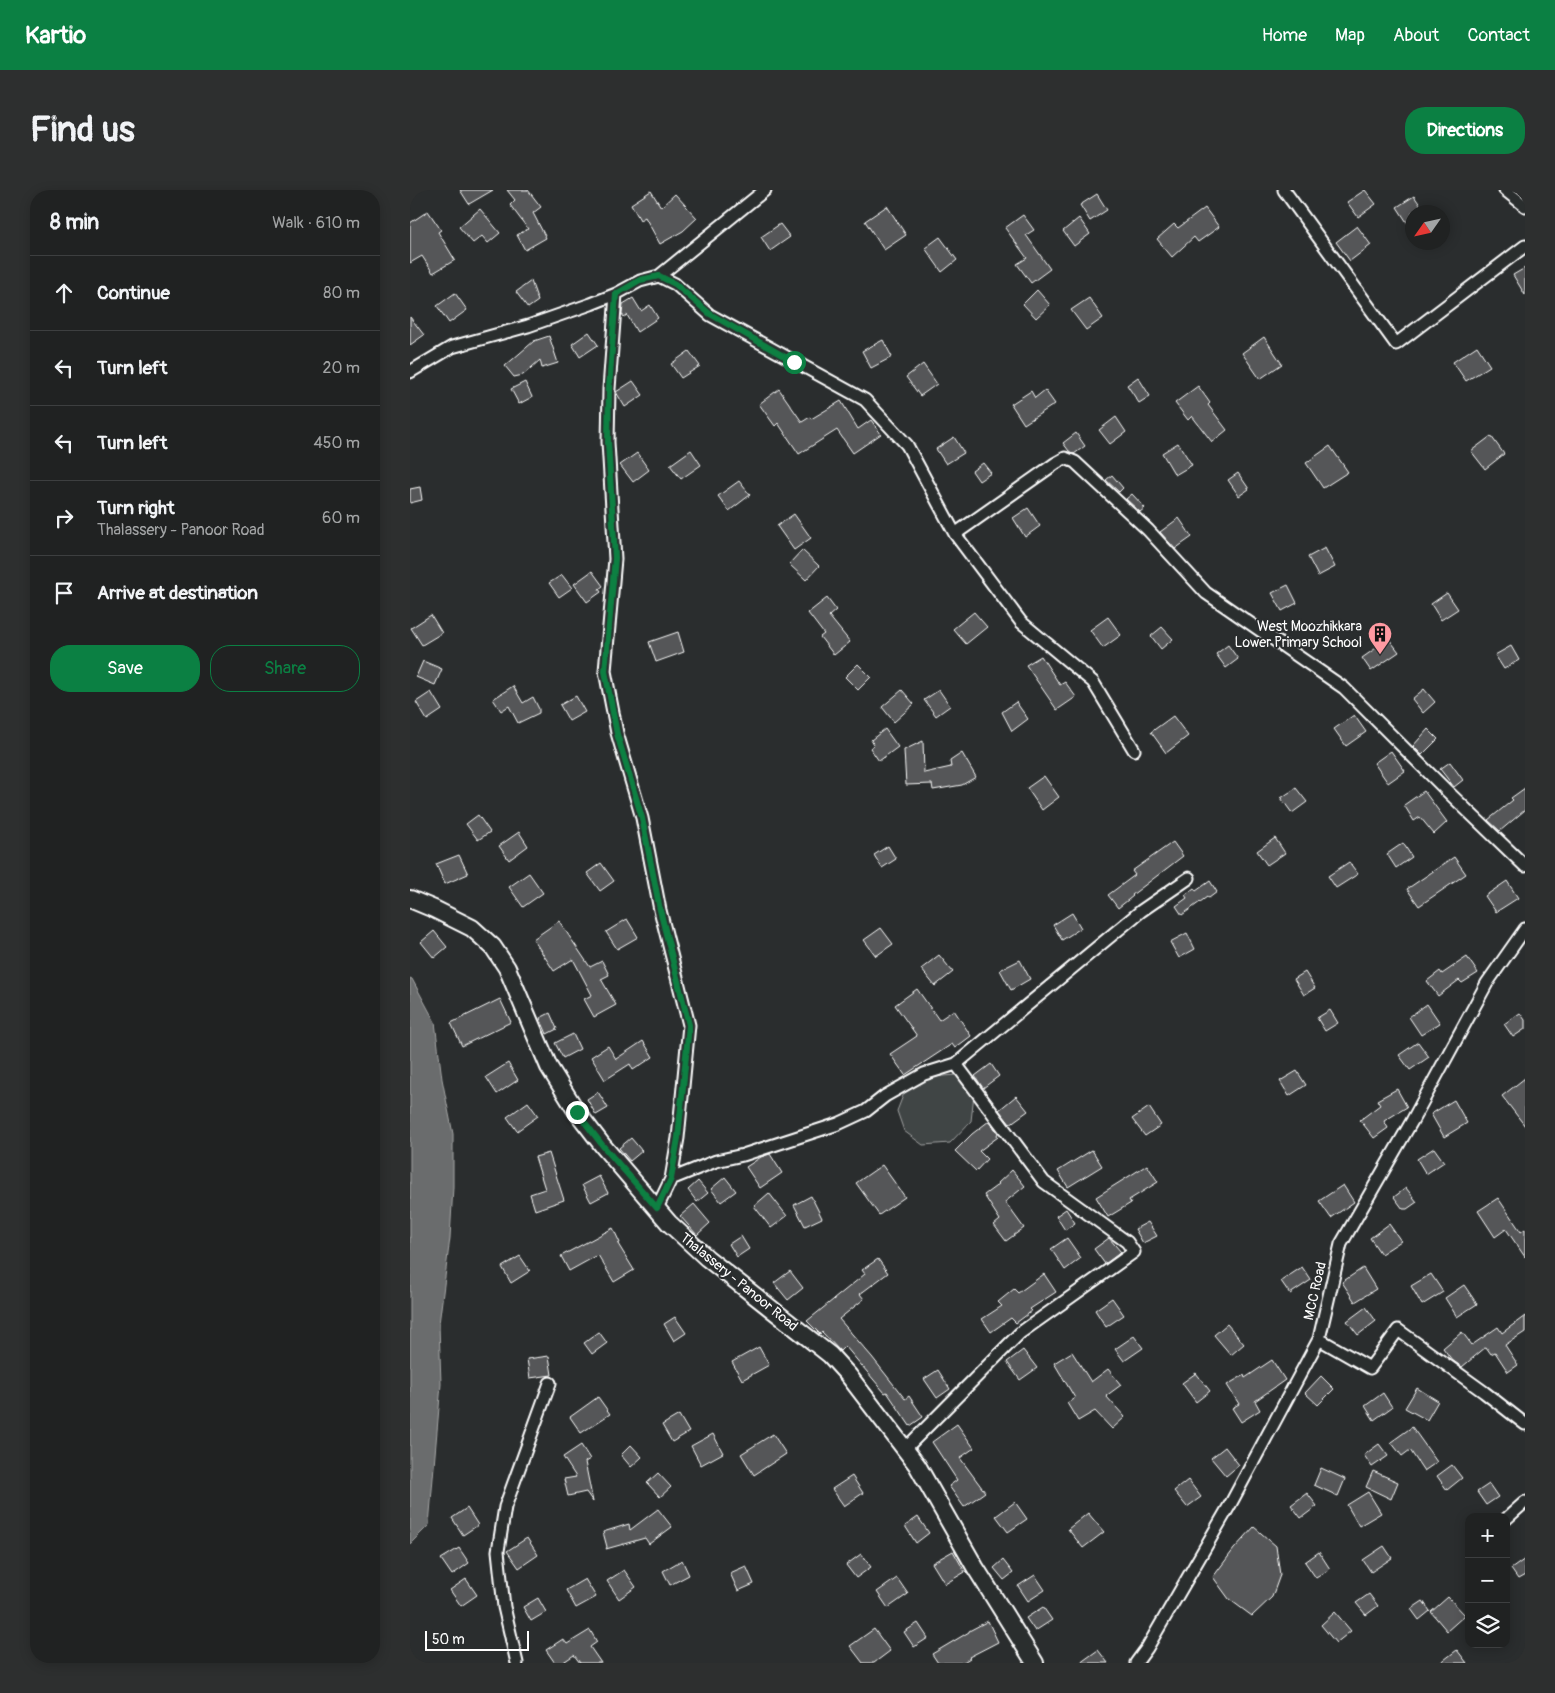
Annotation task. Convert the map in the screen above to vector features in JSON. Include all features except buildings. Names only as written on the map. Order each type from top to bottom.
[{"type":"main road","name":"Thalassery - Panoor Road","points":[[410,899],[472,928],[493,947],[507,968],[549,1067],[577,1112],[603,1146],[669,1223],[706,1258],[830,1355],[849,1376],[906,1448],[975,1567],[1035,1663]]},
{"type":"street","points":[[410,372],[452,347],[528,326],[616,294],[640,280],[659,276],[765,190]]},
{"type":"street","points":[[1284,190],[1396,344],[1525,246]]},
{"type":"street","points":[[1505,190],[1525,206]]},
{"type":"street","points":[[659,276],[675,284],[710,314],[865,400],[907,445],[955,534],[1022,622],[1093,682],[1134,750]]},
{"type":"street","points":[[616,294],[608,442],[615,558],[605,671],[617,734],[642,818],[660,910],[689,1025],[678,1138],[671,1179],[657,1208]]},
{"type":"street","points":[[955,534],[1056,463],[1066,458],[1075,462],[1148,530],[1206,593],[1344,688],[1525,866]]},
{"type":"street","points":[[671,1179],[716,1161],[743,1155],[838,1124],[866,1111],[885,1096],[924,1074],[956,1064],[1141,911],[1189,878]]},
{"type":"street","name":"MCC Road","points":[[1136,1663],[1147,1648],[1231,1503],[1319,1339],[1341,1244],[1412,1122],[1487,983],[1525,929]]},
{"type":"street","points":[[906,1448],[1020,1333],[1134,1252],[1127,1242],[1044,1182],[956,1064]]},
{"type":"street","points":[[1319,1339],[1370,1368],[1398,1330],[1525,1424]]},
{"type":"street","points":[[517,1663],[504,1607],[498,1551],[505,1507],[550,1383]]},
{"type":"street","points":[[1510,1515],[1525,1502]]},
{"type":"shaded area","points":[[410,978],[435,1022],[442,1079],[453,1134],[453,1187],[450,1238],[439,1324],[441,1384],[429,1525],[410,1544]]},
{"type":"shaded area","points":[[957,1075],[974,1094],[971,1121],[950,1143],[923,1145],[904,1131],[897,1111],[906,1088],[932,1077]]},
{"type":"place","name":"West Moozhikkara Lower Primary School","points":[[1380,655]]},
{"type":"route","points":[[577,1112],[603,1146],[657,1208],[671,1179],[678,1138],[689,1025],[660,910],[642,818],[617,734],[605,671],[615,558],[608,442],[609,389],[616,294],[640,280],[659,276],[675,284],[710,314],[794,362]]}]
